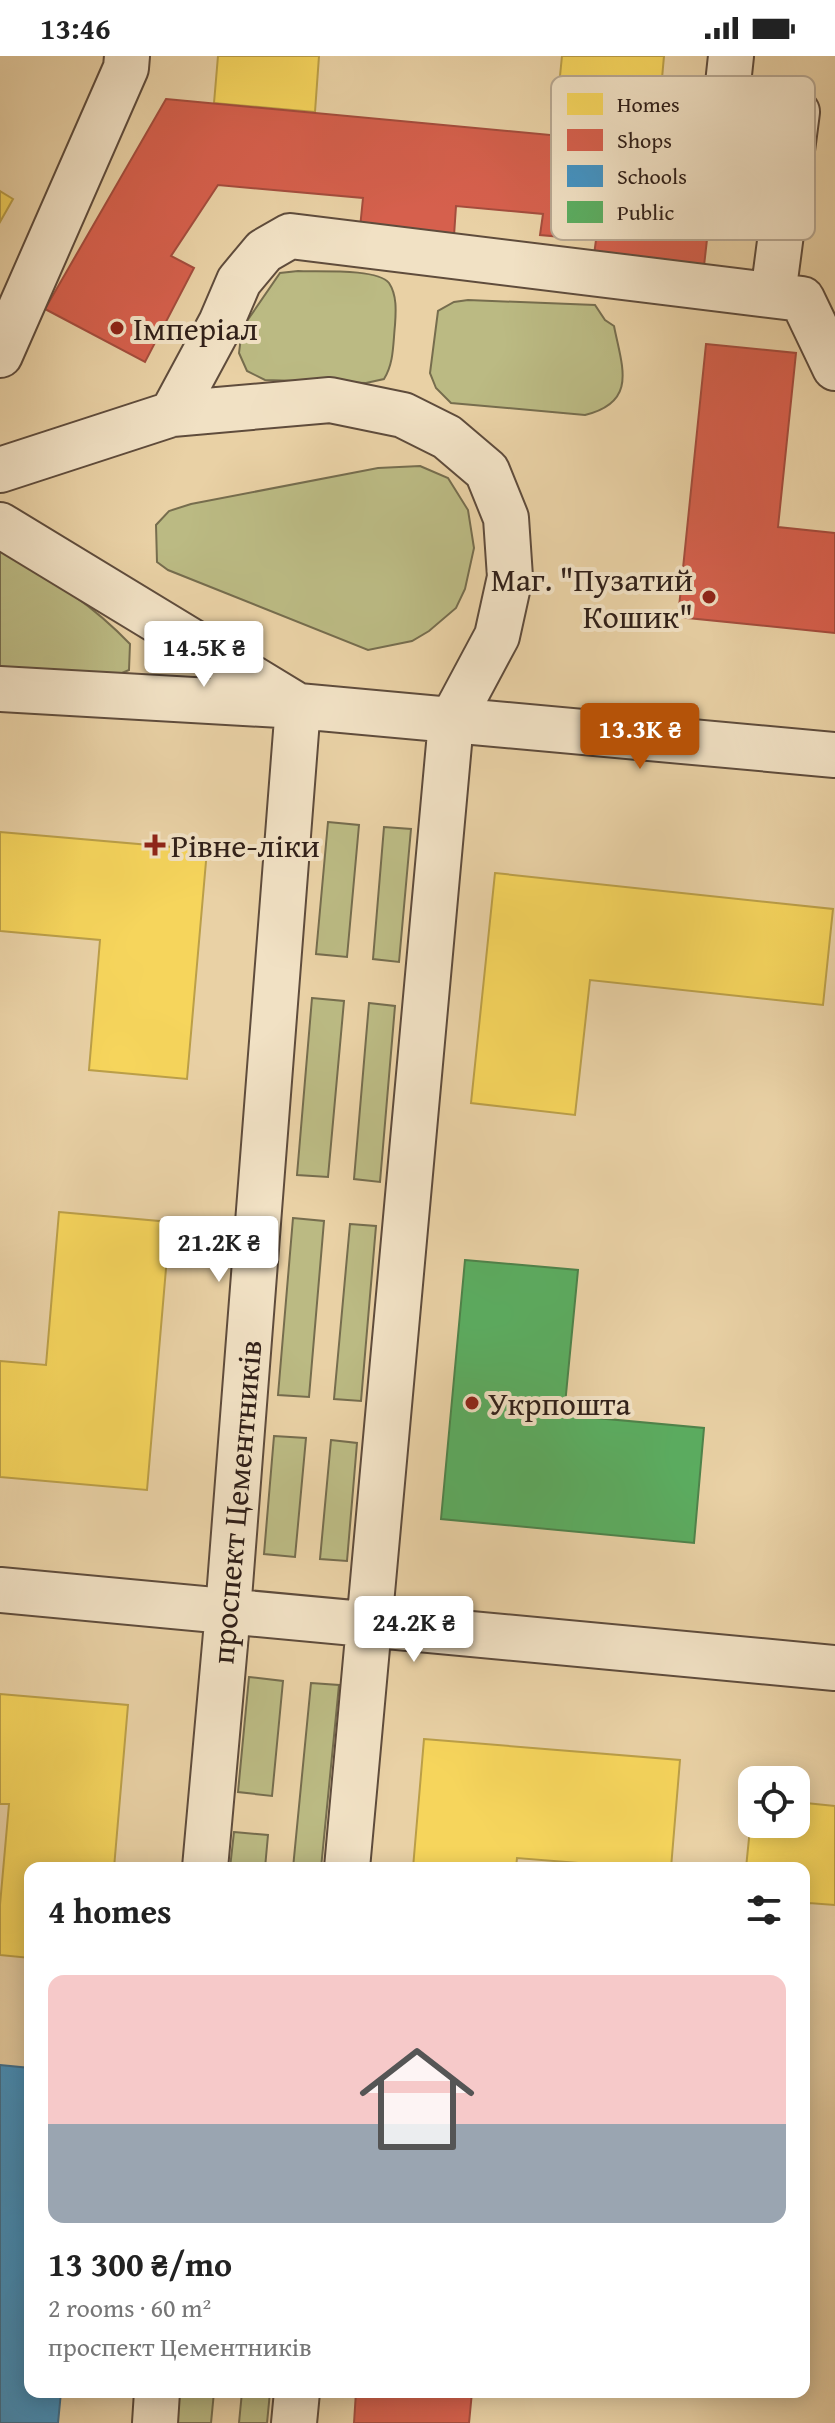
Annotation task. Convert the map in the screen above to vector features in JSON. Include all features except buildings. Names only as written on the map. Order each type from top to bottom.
[{"type":"street","points":[[0,355],[126,68],[127,56]]},
{"type":"street","points":[[729,76],[731,56]]},
{"type":"street","points":[[172,414],[221,323],[239,281],[264,251],[290,236],[802,299],[835,368]]},
{"type":"street","points":[[773,295],[780,240]]},
{"type":"street","points":[[0,470],[172,414],[330,400],[403,415],[447,437],[487,471],[506,518],[510,577],[497,636],[451,722],[348,1862]]},
{"type":"street","points":[[0,525],[298,706]]},
{"type":"street","points":[[0,689],[298,706],[835,755]]},
{"type":"street","name":"проспект Цементників","points":[[206,1862],[298,706]]},
{"type":"street","points":[[0,1590],[835,1668]]},
{"type":"street","points":[[155,2423],[157,2398]]},
{"type":"street","points":[[294,2423],[296,2398]]},
{"type":"shaded area","points":[[280,273],[360,273],[382,278],[389,283],[396,309],[391,360],[384,379],[366,383],[265,380],[247,371],[239,353],[247,321]]},
{"type":"shaded area","points":[[454,302],[595,305],[605,320],[614,326],[622,369],[620,392],[602,409],[585,415],[451,403],[436,388],[430,373],[438,311]]},
{"type":"shaded area","points":[[420,466],[448,478],[468,510],[474,548],[465,589],[456,608],[412,641],[368,650],[168,570],[157,562],[156,525],[169,511],[191,504],[378,468]]},
{"type":"shaded area","points":[[0,549],[68,592],[115,629],[130,644],[129,670],[108,679],[0,672]]},
{"type":"shaded area","points":[[328,822],[359,825],[347,957],[316,954]]},
{"type":"shaded area","points":[[384,827],[411,829],[399,962],[373,959]]},
{"type":"shaded area","points":[[312,998],[344,1001],[328,1177],[297,1175]]},
{"type":"shaded area","points":[[369,1003],[395,1006],[380,1182],[354,1179]]},
{"type":"shaded area","points":[[293,1218],[324,1221],[309,1397],[278,1395]]},
{"type":"shaded area","points":[[350,1224],[376,1226],[361,1401],[334,1399]]},
{"type":"shaded area","points":[[274,1436],[306,1438],[295,1557],[264,1554]]},
{"type":"shaded area","points":[[331,1440],[357,1443],[347,1561],[320,1559]]},
{"type":"shaded area","points":[[249,1677],[283,1681],[272,1796],[238,1792]]},
{"type":"shaded area","points":[[311,1683],[339,1685],[322,1862],[294,1862]]},
{"type":"shaded area","points":[[234,1832],[268,1835],[266,1862],[231,1862]]},
{"type":"shaded area","points":[[178,2398],[213,2398],[211,2423],[176,2423]]},
{"type":"shaded area","points":[[241,2398],[269,2398],[267,2423],[239,2423]]},
{"type":"place","name":"Імперіал","points":[[117,328]]},
{"type":"place","name":"Маг. \"Пузатий Кошик\"","points":[[709,597]]},
{"type":"place","name":"Рівне-ліки","points":[[155,845]]},
{"type":"place","name":"Укрпошта","points":[[472,1403]]}]
